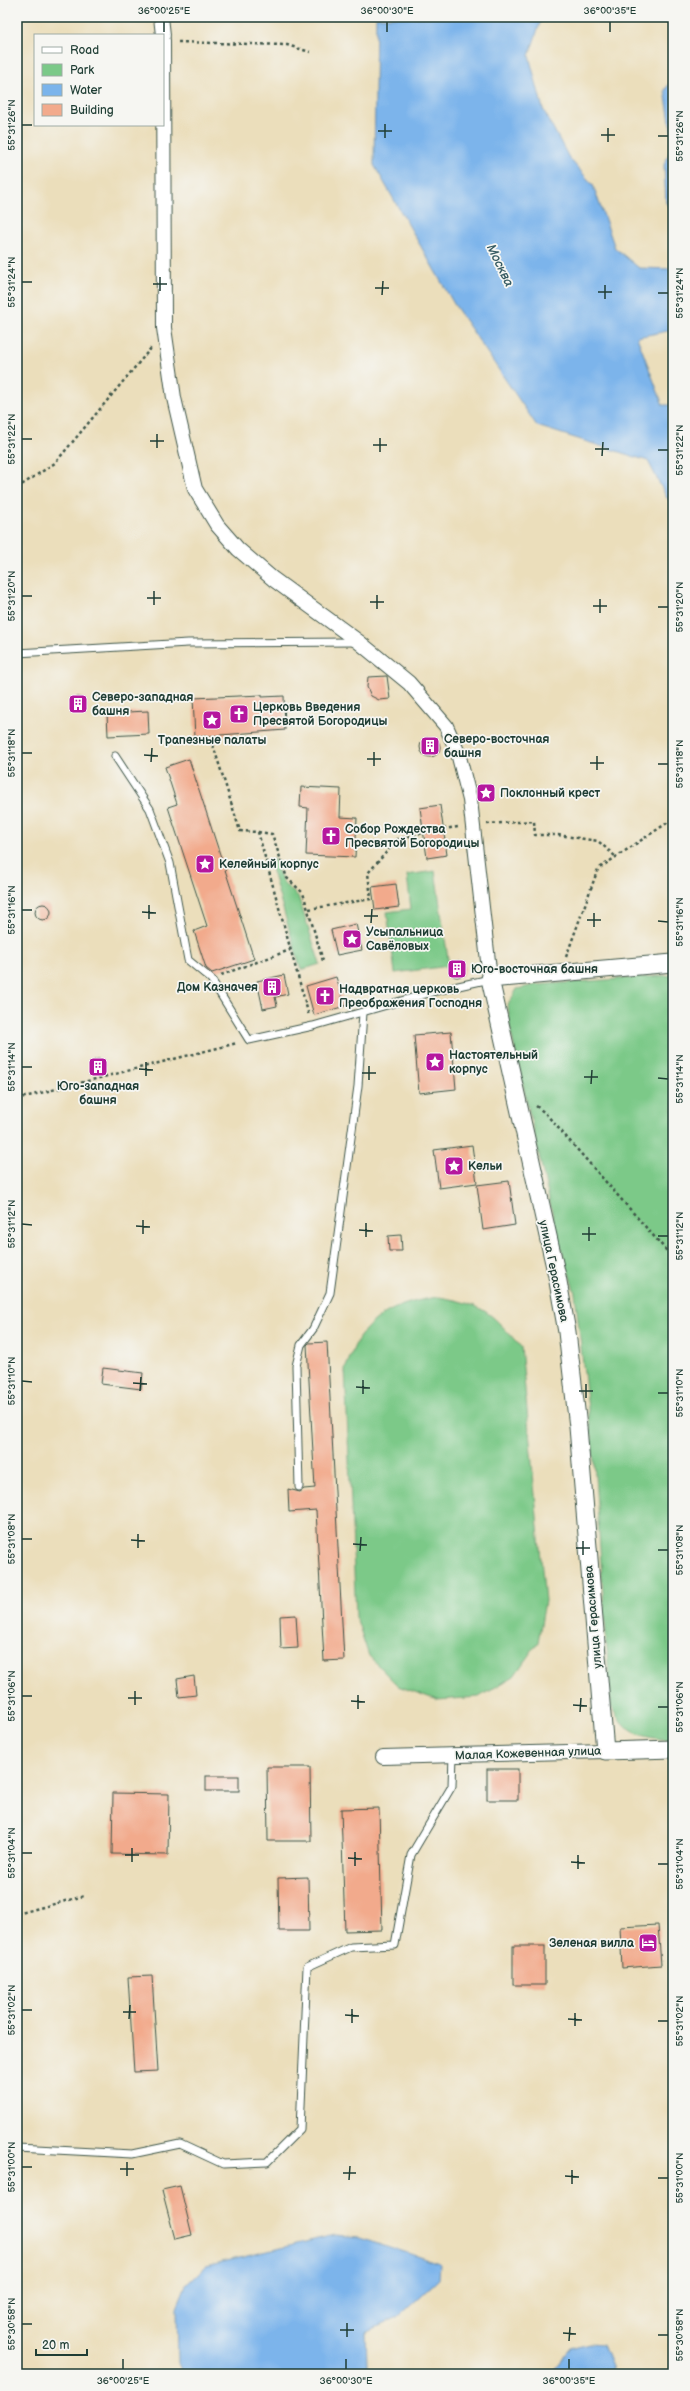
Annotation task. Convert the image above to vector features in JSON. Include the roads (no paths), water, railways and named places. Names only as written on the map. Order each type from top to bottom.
[{"type":"street","points":[[161,17],[163,34]]},
{"type":"street","points":[[163,126],[164,328],[174,398],[195,489],[205,507],[238,549],[273,579],[359,642],[409,684],[427,702],[446,726],[458,753],[470,800],[490,979],[566,971],[673,963]]},
{"type":"street","name":"улица Герасимова","points":[[490,979],[557,1276],[567,1332],[577,1420],[605,1751]]},
{"type":"street","name":"Малая Кожевенная улица","points":[[384,1757],[673,1749]]},
{"type":"lane","points":[[17,653],[188,643],[359,642]]},
{"type":"lane","points":[[115,756],[150,809],[170,862],[188,960],[211,979],[249,1040],[313,1026],[436,991],[490,979]]},
{"type":"lane","points":[[299,1487],[296,1366],[301,1346],[312,1329],[330,1293],[358,1086],[363,1013]]},
{"type":"lane","points":[[17,2148],[132,2154],[180,2144],[223,2164],[267,2162],[300,2129],[307,1967],[350,1947],[395,1945],[411,1855],[452,1786],[453,1755]]},
{"type":"water","name":"Москва","points":[[376,17],[542,17],[529,56],[543,109],[569,158],[593,185],[615,248],[639,268],[673,269],[673,330],[637,337],[663,405],[673,405],[673,503],[667,498],[648,461],[537,426],[454,304],[374,165]]},
{"type":"water","points":[[673,78],[673,141],[665,90]]},
{"type":"water","points":[[673,144],[673,211],[666,203],[664,165]]},
{"type":"water","points":[[334,2235],[360,2237],[440,2264],[439,2279],[397,2318],[366,2332],[367,2364],[371,2374],[183,2374],[178,2362],[177,2307],[186,2285],[206,2266]]},
{"type":"water","points":[[590,2343],[603,2344],[613,2368],[610,2374],[555,2374],[554,2369],[571,2348]]},
{"type":"place","name":"Северо-западная башня","points":[[78,704]]},
{"type":"place","name":"Церковь Введения Пресвятой Богородицы","points":[[239,714]]},
{"type":"place","name":"Трапезные палаты","points":[[212,720]]},
{"type":"place","name":"Северо-восточная башня","points":[[430,746]]},
{"type":"place","name":"Поклонный крест","points":[[486,793]]},
{"type":"place","name":"Собор Рождества Пресвятой Богородицы","points":[[331,836]]},
{"type":"place","name":"Келейный корпус","points":[[205,864]]},
{"type":"place","name":"Усыпальница Савёловых","points":[[352,939]]},
{"type":"place","name":"Юго-восточная башня","points":[[457,969]]},
{"type":"place","name":"Дом Казначея","points":[[272,987]]},
{"type":"place","name":"Надвратная церковь Преображения Господня","points":[[325,996]]},
{"type":"place","name":"Настоятельный корпус","points":[[435,1062]]},
{"type":"place","name":"Юго-западная башня","points":[[98,1067]]},
{"type":"place","name":"Кельи","points":[[454,1166]]},
{"type":"place","name":"Зеленая вилла","points":[[648,1943]]}]
